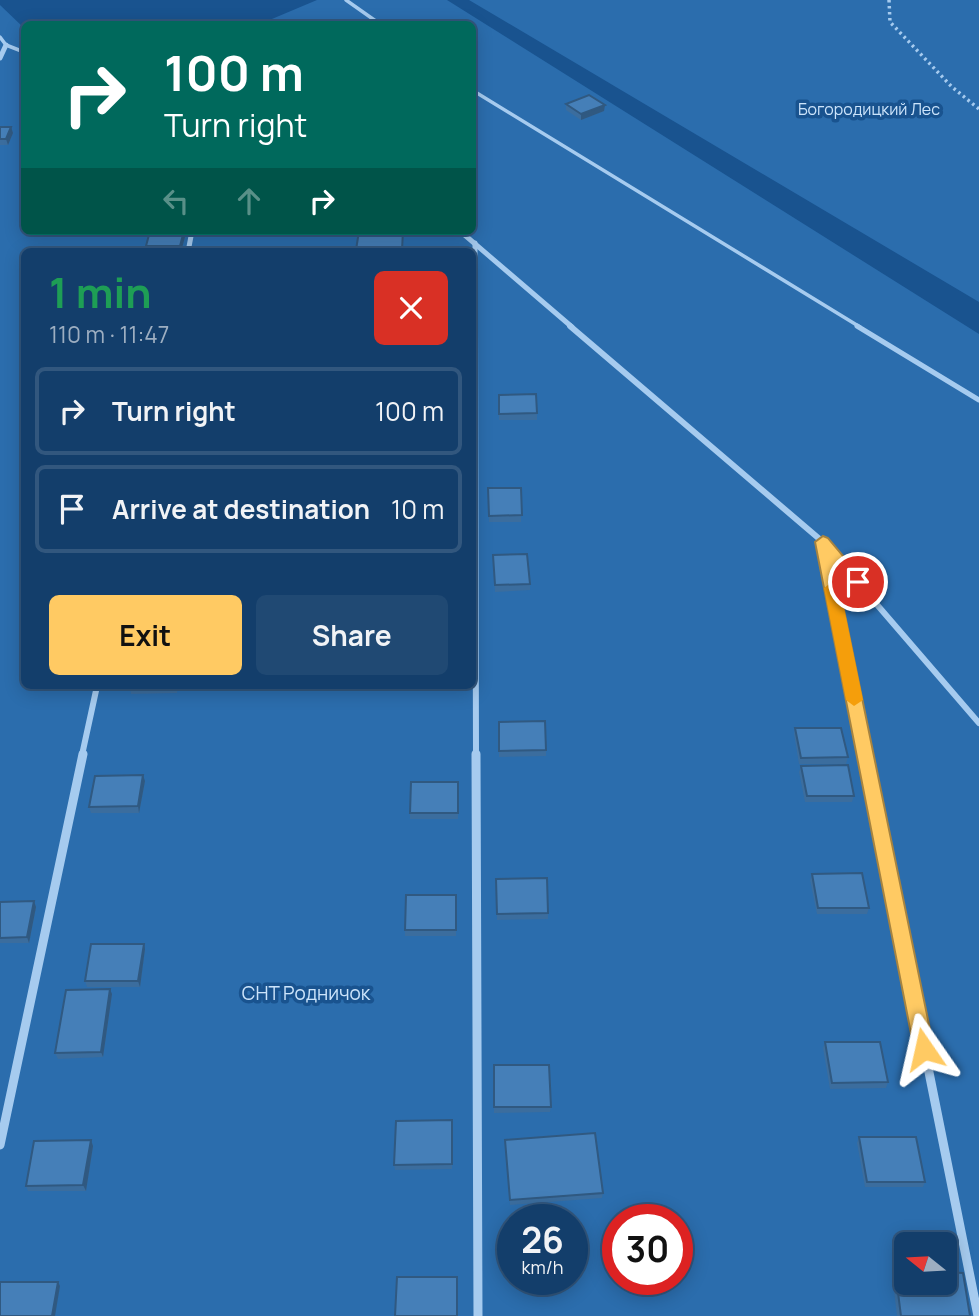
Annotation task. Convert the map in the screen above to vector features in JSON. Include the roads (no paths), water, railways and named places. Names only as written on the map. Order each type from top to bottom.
[{"type":"street","points":[[0,58],[6,45]]},
{"type":"street","points":[[465,235],[823,542],[979,723]]},
{"type":"street","points":[[475,243],[475,248]]},
{"type":"street","points":[[823,542],[978,1316]]},
{"type":"street","points":[[476,601],[478,1316]]},
{"type":"street","points":[[0,1145],[96,689]]},
{"type":"lane","points":[[346,0],[376,21]]},
{"type":"lane","points":[[0,37],[6,45],[21,51]]},
{"type":"lane","points":[[476,92],[979,400]]},
{"type":"park label","name":"Богородицкий Лес","points":[[869,109]]},
{"type":"park label","name":"СНТ Родничок","points":[[306,993]]}]
